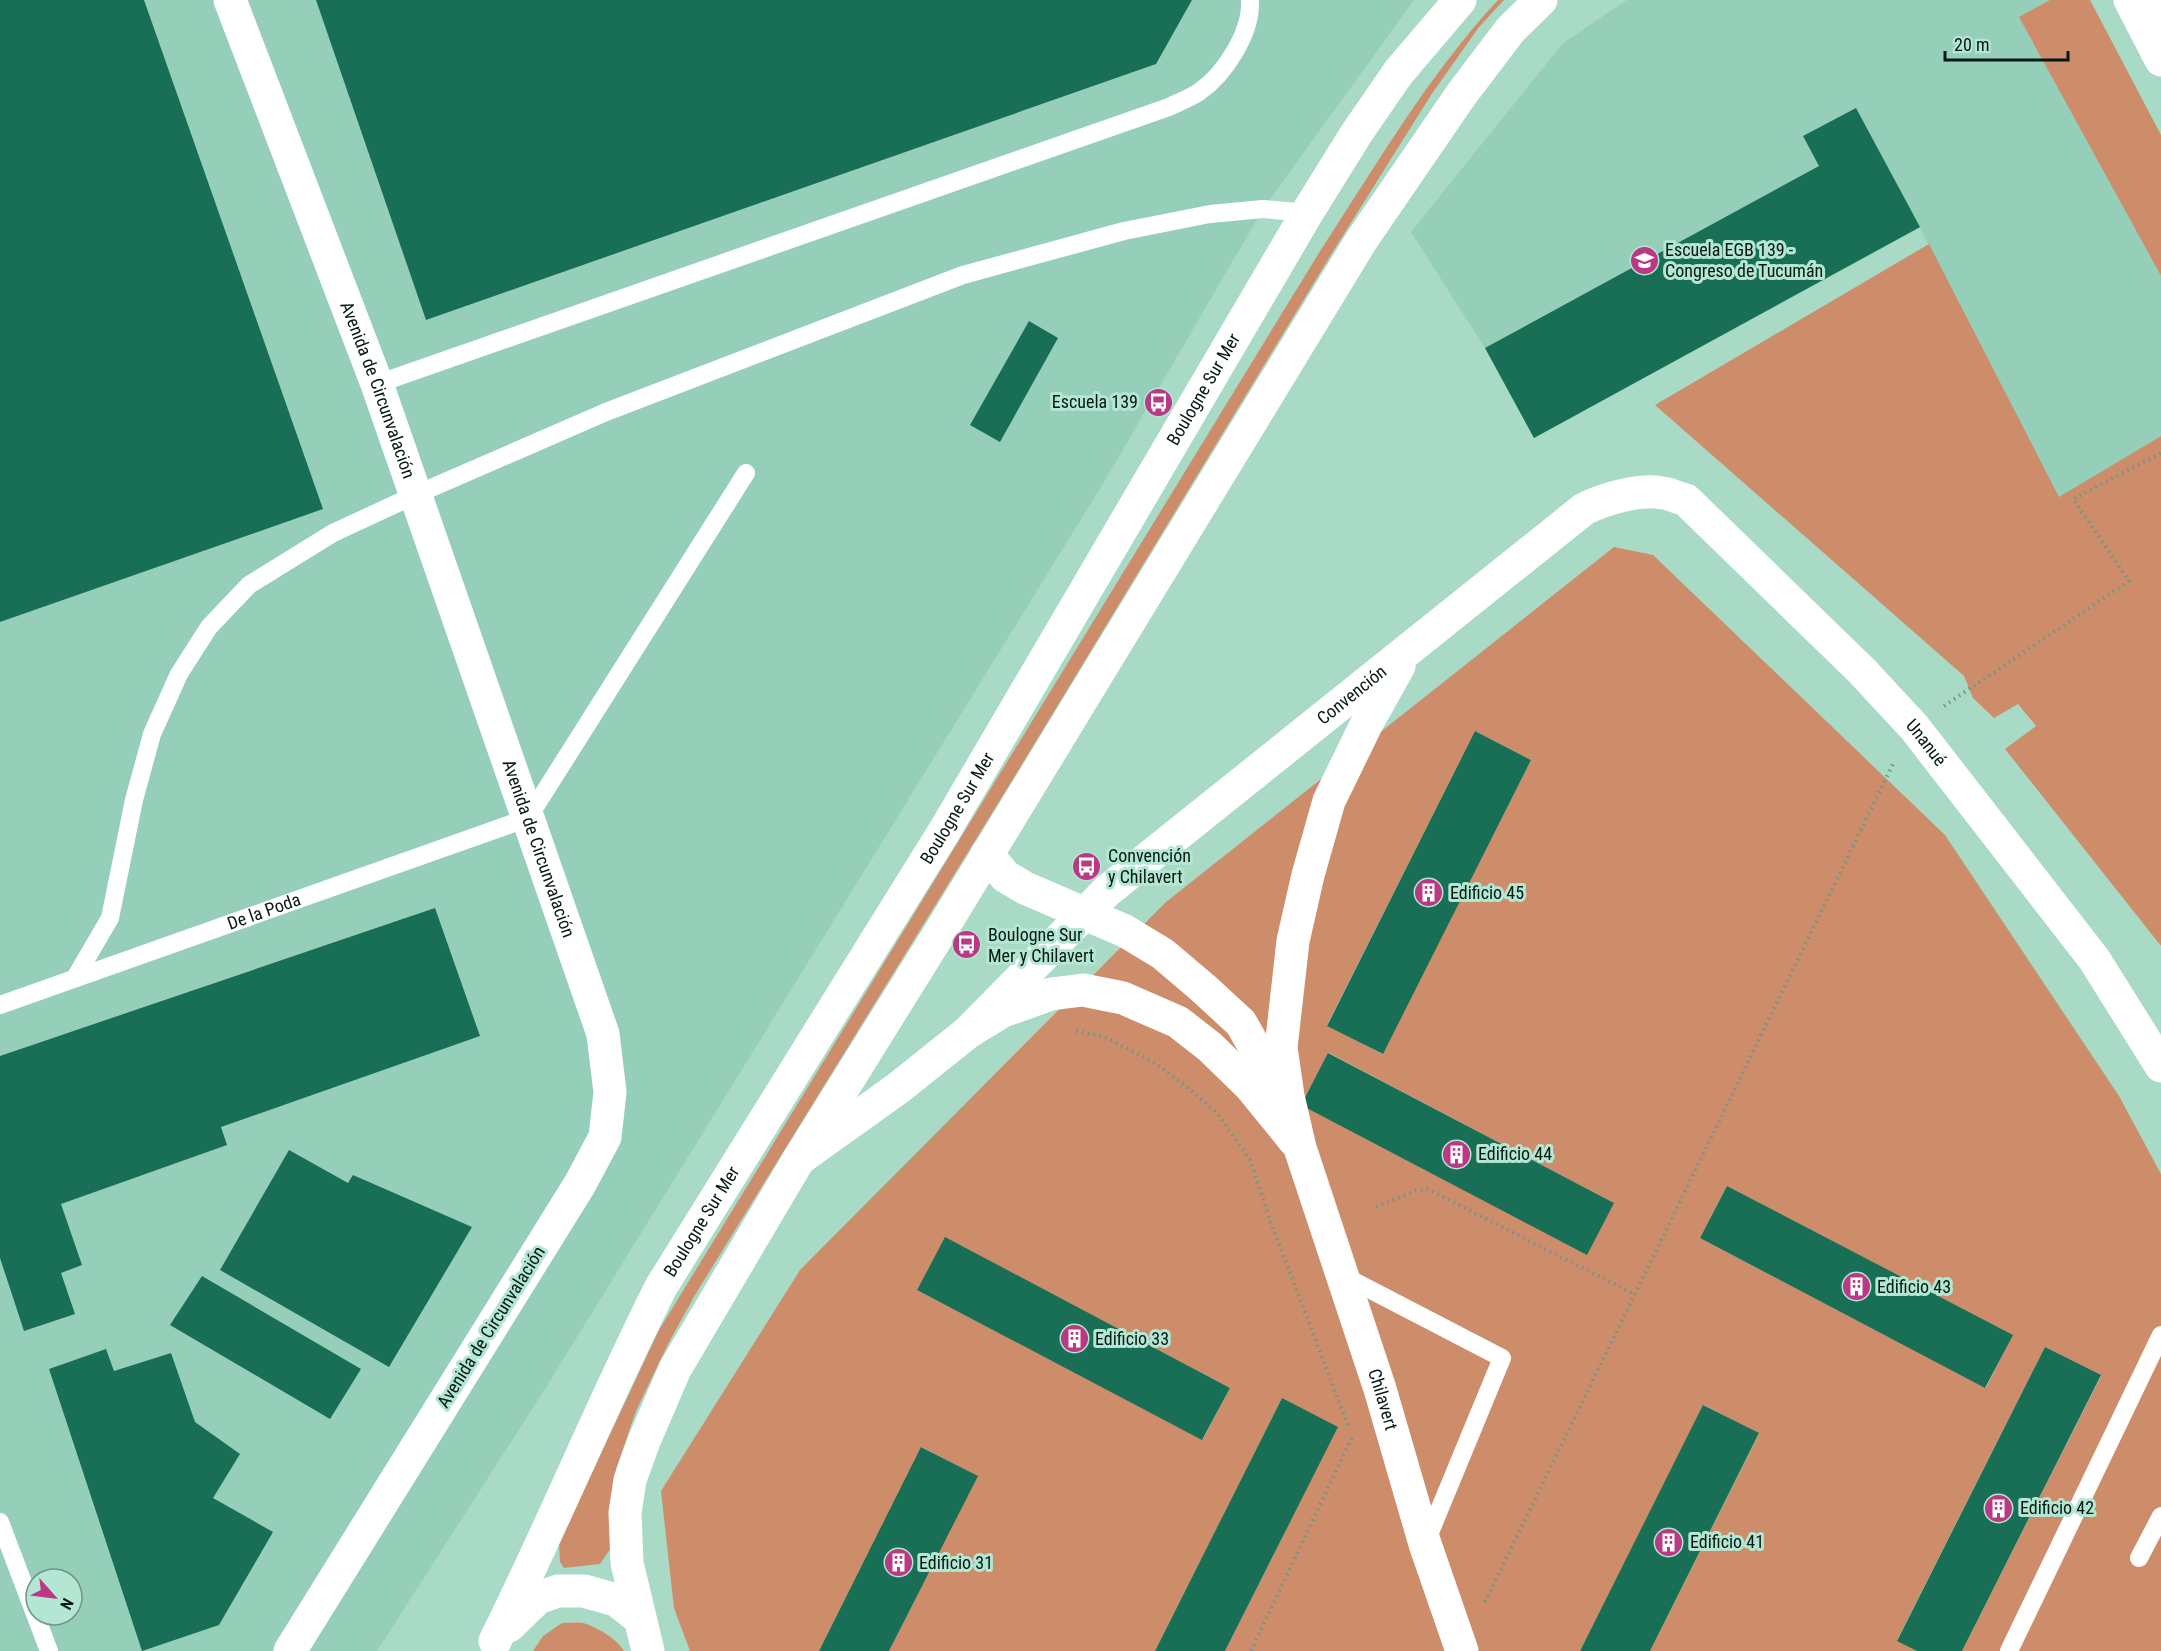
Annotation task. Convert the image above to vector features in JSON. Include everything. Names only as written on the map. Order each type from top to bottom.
[{"type":"main road","name":"Avenida de Circunvalación","points":[[231,0],[377,384],[603,1034],[610,1092],[605,1137],[580,1184],[290,1651]]},
{"type":"main road","name":"Boulogne Sur Mer","points":[[492,1646],[623,1362],[661,1287],[945,830],[1306,213],[1398,73],[1460,0]]},
{"type":"main road","points":[[648,1651],[627,1563],[624,1514],[630,1480],[675,1369],[799,1158],[939,934],[1361,241],[1461,95],[1510,29],[1541,0]]},
{"type":"main road","points":[[2130,0],[2161,60]]},
{"type":"main road","points":[[2150,0],[2161,11]]},
{"type":"main road","name":"Unanué","points":[[1629,494],[1661,492],[1686,500],[1862,670],[1914,727],[2094,959],[2161,1066]]},
{"type":"main road","name":"Convención","points":[[967,1033],[1107,891],[1584,509],[1602,500],[1629,494]]},
{"type":"main road","points":[[1300,1148],[1288,1096],[1281,1048],[1293,941],[1308,875],[1329,801],[1366,725],[1407,651]]},
{"type":"main road","points":[[987,854],[1005,876],[1025,888],[1125,931],[1162,954],[1241,1023],[1259,1055],[1300,1148]]},
{"type":"main road","points":[[799,1158],[897,1089],[967,1033],[1003,1011],[1051,994],[1083,990],[1123,998],[1178,1022],[1210,1047],[1251,1087],[1300,1148]]},
{"type":"main road","name":"Chilavert","points":[[1300,1148],[1380,1389],[1425,1545],[1462,1651]]},
{"type":"main road","points":[[492,1646],[522,1611],[538,1598],[558,1591],[584,1591],[616,1600],[639,1618]]},
{"type":"lane","points":[[377,384],[1169,107],[1199,93],[1222,72],[1239,45],[1251,10],[1250,0]]},
{"type":"lane","points":[[75,978],[110,918],[134,800],[152,734],[179,674],[209,627],[249,585],[333,533],[606,412],[963,275],[1124,231],[1210,214],[1263,209],[1306,213]]},
{"type":"lane","points":[[528,818],[746,473]]},
{"type":"lane","name":"De la Poda","points":[[0,1005],[528,818]]},
{"type":"lane","points":[[1342,1275],[1502,1358],[1425,1545]]},
{"type":"lane","points":[[2009,1651],[2161,1335]]},
{"type":"lane","points":[[2139,1558],[2161,1516]]},
{"type":"lane","points":[[0,1522],[49,1651]]},
{"type":"path","points":[[1462,1651],[1883,782],[1914,727],[2129,581],[2073,499],[2161,453]]},
{"type":"path","points":[[1075,1030],[1105,1037],[1153,1062],[1186,1086],[1218,1114],[1250,1161],[1356,1447]]},
{"type":"path","points":[[1376,1207],[1427,1189],[1634,1294]]},
{"type":"path","points":[[1251,1651],[1371,1396],[1380,1389]]},
{"type":"shaded area","points":[[0,0],[1414,0],[1263,209],[1104,482],[545,1389],[377,1651],[0,1651]]},
{"type":"shaded area","points":[[1498,0],[1504,0],[1479,27],[1431,95],[1332,253],[1013,779],[695,1295],[668,1344],[636,1411],[616,1469],[611,1548],[600,1564],[564,1568],[560,1562],[559,1543],[659,1330],[1322,248],[1426,89],[1473,28]]},
{"type":"shaded area","name":"Escuela EGB 139 - Congreso de Tucumán","points":[[1627,0],[2050,0],[2020,17],[2161,276],[2161,436],[2059,498],[1920,228],[1534,438],[1485,348],[1411,232],[1563,43]]},
{"type":"shaded area","points":[[2050,0],[2090,0],[2161,135],[2161,276],[2019,17]]},
{"type":"shaded area","points":[[1929,244],[2059,497],[2161,436],[2161,946],[2005,749],[2036,726],[2018,704],[1994,718],[1973,698],[1964,676],[1655,405]]},
{"type":"shaded area","points":[[1614,547],[1653,555],[1945,835],[2119,1096],[2161,1174],[2161,1651],[1962,1651],[2101,1376],[2045,1347],[1897,1640],[1917,1651],[1650,1651],[1759,1434],[1704,1405],[1580,1651],[1225,1651],[1337,1428],[1282,1398],[1155,1651],[889,1651],[977,1476],[922,1447],[819,1651],[690,1651],[674,1608],[661,1491],[800,1270],[1166,902]],"holes":[[[1475,731],[1531,760],[1382,1054],[1327,1025]],[[1329,1053],[1614,1203],[1301,1104]],[[1727,1186],[2012,1335],[1986,1388],[1700,1238]],[[945,1238],[1230,1388],[1203,1439],[917,1290]]]},
{"type":"shaded area","points":[[562,1623],[583,1623],[594,1627],[611,1637],[624,1651],[533,1651],[543,1636]]},
{"type":"building","points":[[0,0],[144,0],[323,509],[0,622]]},
{"type":"building","points":[[316,0],[1192,0],[1156,64],[426,320]]},
{"type":"building","points":[[1856,108],[1920,227],[1534,438],[1485,348],[1819,166],[1803,136]]},
{"type":"building","points":[[1029,321],[1058,338],[1000,442],[970,425]]},
{"type":"building","name":"Edificio 45","points":[[1475,731],[1531,760],[1383,1054],[1327,1026]]},
{"type":"building","points":[[435,908],[480,1036],[221,1127],[227,1145],[61,1204],[82,1265],[61,1273],[75,1314],[24,1331],[0,1258],[0,1056]]},
{"type":"building","name":"Edificio 44","points":[[1328,1053],[1614,1203],[1587,1255],[1301,1105]]},
{"type":"building","points":[[289,1150],[348,1183],[353,1175],[472,1227],[389,1367],[220,1270]]},
{"type":"building","name":"Edificio 43","points":[[1727,1186],[2013,1335],[1985,1388],[1700,1238]]},
{"type":"building","name":"Edificio 33","points":[[945,1237],[1230,1388],[1202,1440],[917,1290]]},
{"type":"building","points":[[202,1276],[361,1369],[330,1419],[170,1325]]},
{"type":"building","name":"Edificio 42","points":[[2045,1347],[2101,1375],[1962,1651],[1917,1651],[1897,1641]]},
{"type":"building","points":[[106,1349],[114,1371],[171,1353],[195,1422],[240,1454],[213,1498],[273,1532],[219,1625],[142,1651],[49,1369]]},
{"type":"building","points":[[1282,1398],[1338,1427],[1225,1651],[1155,1651]]},
{"type":"building","name":"Edificio 41","points":[[1703,1405],[1759,1433],[1650,1651],[1580,1651]]},
{"type":"building","name":"Edificio 31","points":[[921,1447],[978,1476],[889,1651],[819,1651]]},
{"type":"place","name":"Escuela EGB 139 - Congreso de Tucumán","points":[[1644,260]]},
{"type":"place","name":"Escuela 139","points":[[1159,402]]},
{"type":"place","name":"Convención y Chilavert","points":[[1087,866]]},
{"type":"place","name":"Edificio 45","points":[[1429,893]]},
{"type":"place","name":"Boulogne Sur Mer y Chilavert","points":[[967,945]]},
{"type":"place","name":"Edificio 44","points":[[1457,1154]]},
{"type":"place","name":"Edificio 43","points":[[1856,1287]]},
{"type":"place","name":"Edificio 33","points":[[1074,1339]]},
{"type":"place","name":"Edificio 42","points":[[1999,1508]]},
{"type":"place","name":"Edificio 41","points":[[1669,1542]]},
{"type":"place","name":"Edificio 31","points":[[898,1563]]}]
